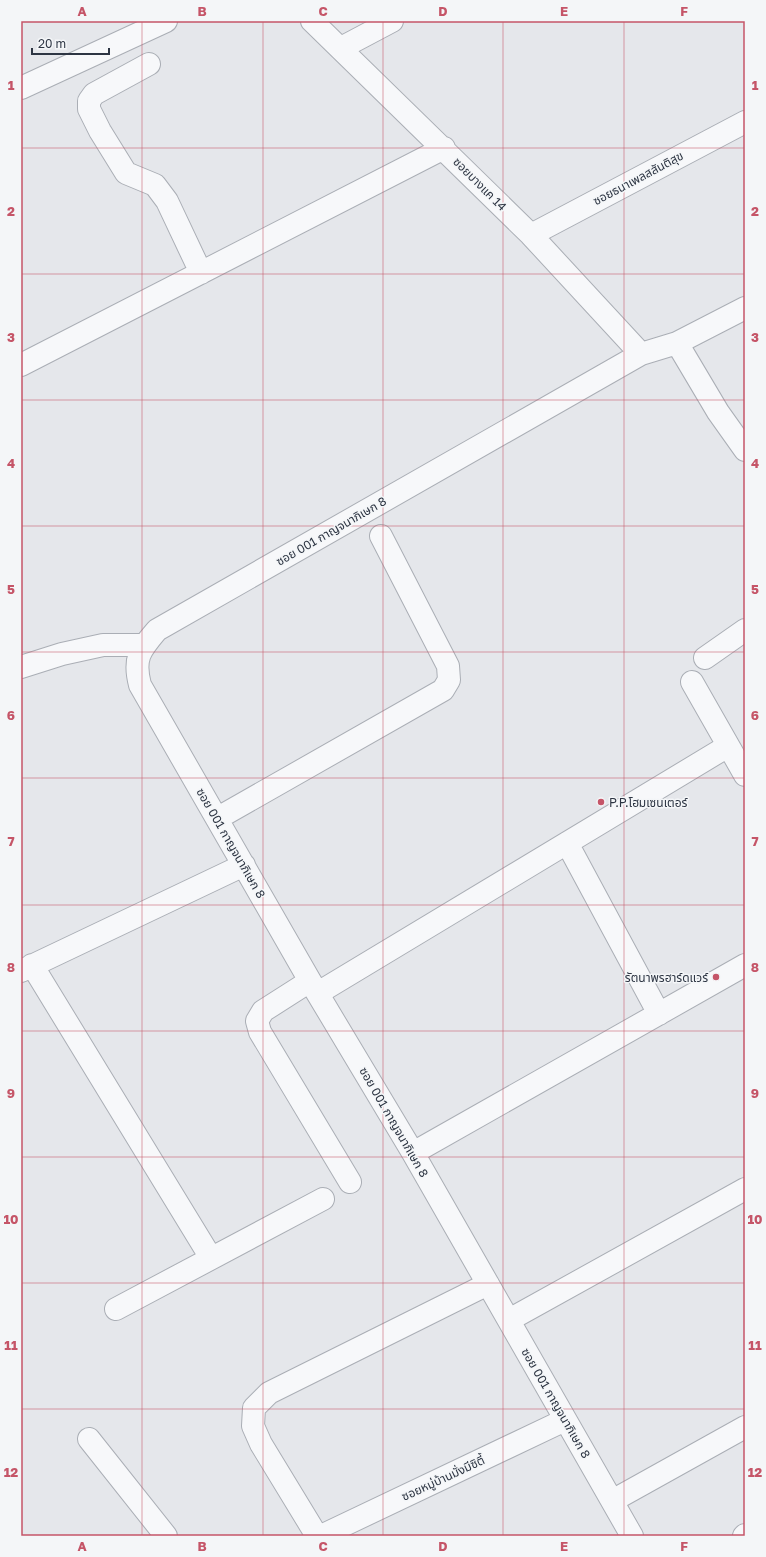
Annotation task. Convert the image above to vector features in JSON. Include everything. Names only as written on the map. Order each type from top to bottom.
[{"type":"street","points":[[21,88],[166,21]]},
{"type":"street","name":"ซอยบางแค 14","points":[[312,21],[531,234],[641,354]]},
{"type":"street","points":[[341,48],[392,21]]},
{"type":"street","points":[[149,64],[94,94],[89,101],[90,109],[100,131],[126,173],[155,185],[167,200],[201,273]]},
{"type":"street","name":"ซอยธนาเพลสสันติสุข","points":[[531,234],[745,122]]},
{"type":"street","points":[[21,366],[444,148]]},
{"type":"street","name":"ซอย 001 กาญจนาภิเษก 8","points":[[632,1536],[413,1153],[314,987],[140,685],[136,671],[138,657],[144,645],[157,630],[641,354],[677,343],[745,308]]},
{"type":"street","points":[[677,343],[718,412],[745,450]]},
{"type":"street","points":[[218,818],[443,690],[449,680],[448,666],[381,536]]},
{"type":"street","points":[[705,658],[745,630]]},
{"type":"street","points":[[21,667],[62,654],[104,645],[144,645]]},
{"type":"street","points":[[692,682],[745,775]]},
{"type":"street","points":[[350,1182],[260,1032],[257,1021],[263,1011],[314,987],[567,843],[728,746]]},
{"type":"street","points":[[567,843],[659,1014]]},
{"type":"street","points":[[211,1258],[26,968],[244,866]]},
{"type":"street","points":[[413,1153],[745,966]]},
{"type":"street","points":[[509,1320],[745,1189]]},
{"type":"street","points":[[116,1309],[323,1199]]},
{"type":"street","points":[[317,1536],[261,1444],[253,1426],[254,1408],[269,1393],[488,1284]]},
{"type":"street","name":"ซอยหมู่บ้านมั่งมีซิตี้","points":[[321,1536],[565,1420]]},
{"type":"street","points":[[612,1501],[745,1427]]},
{"type":"street","points":[[89,1439],[166,1536]]},
{"type":"place","name":"P.P.โฮมเซนเตอร์","points":[[601,802]]},
{"type":"place","name":"รัตนาพรฮาร์ดแวร์","points":[[716,977]]}]
